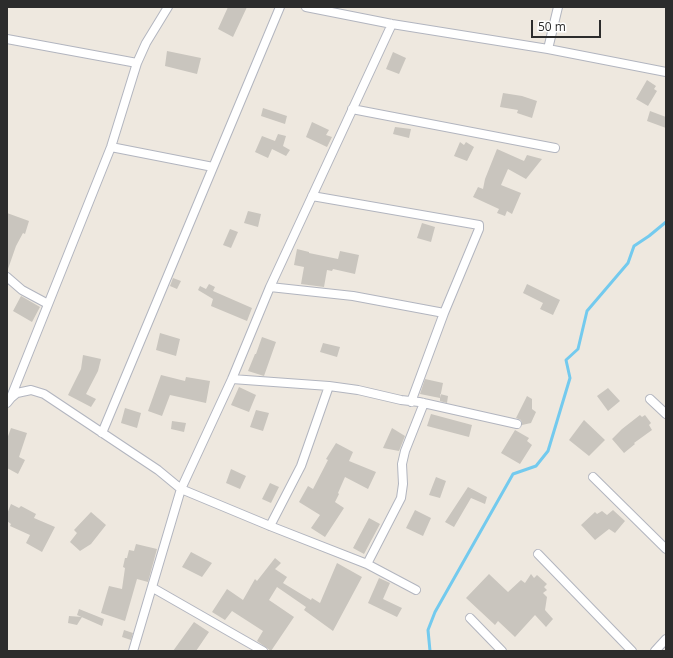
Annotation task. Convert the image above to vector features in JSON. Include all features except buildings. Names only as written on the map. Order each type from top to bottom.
[{"type":"street","points":[[9,400],[111,147],[137,63],[146,43],[168,7]]},
{"type":"street","points":[[102,433],[280,7]]},
{"type":"street","points":[[306,7],[392,24],[548,49],[666,72]]},
{"type":"street","points":[[548,49],[558,7]]},
{"type":"street","points":[[133,651],[153,588],[181,489],[232,379],[270,286],[392,24]]},
{"type":"street","points":[[7,39],[137,63]]},
{"type":"street","points":[[352,109],[555,148]]},
{"type":"street","points":[[111,147],[213,167]]},
{"type":"street","points":[[312,196],[479,225],[411,402]]},
{"type":"street","points":[[7,277],[22,290],[48,304]]},
{"type":"street","points":[[270,286],[353,296],[444,313]]},
{"type":"street","points":[[232,379],[329,386],[358,390],[517,424]]},
{"type":"street","points":[[270,526],[301,466],[329,386]]},
{"type":"street","points":[[9,400],[17,393],[31,390],[44,394],[158,470],[181,489],[367,564],[416,590]]},
{"type":"street","points":[[650,399],[666,414]]},
{"type":"street","points":[[367,564],[401,498],[403,484],[402,464],[405,451],[424,403]]},
{"type":"street","points":[[593,477],[666,549]]},
{"type":"street","points":[[538,554],[632,651]]},
{"type":"street","points":[[153,588],[264,651]]},
{"type":"street","points":[[470,618],[502,651]]},
{"type":"street","points":[[654,651],[666,639]]},
{"type":"waterway","points":[[430,651],[428,630],[435,612],[513,474],[536,466],[548,451],[570,378],[566,360],[578,349],[587,311],[628,263],[634,246],[666,222]]}]
